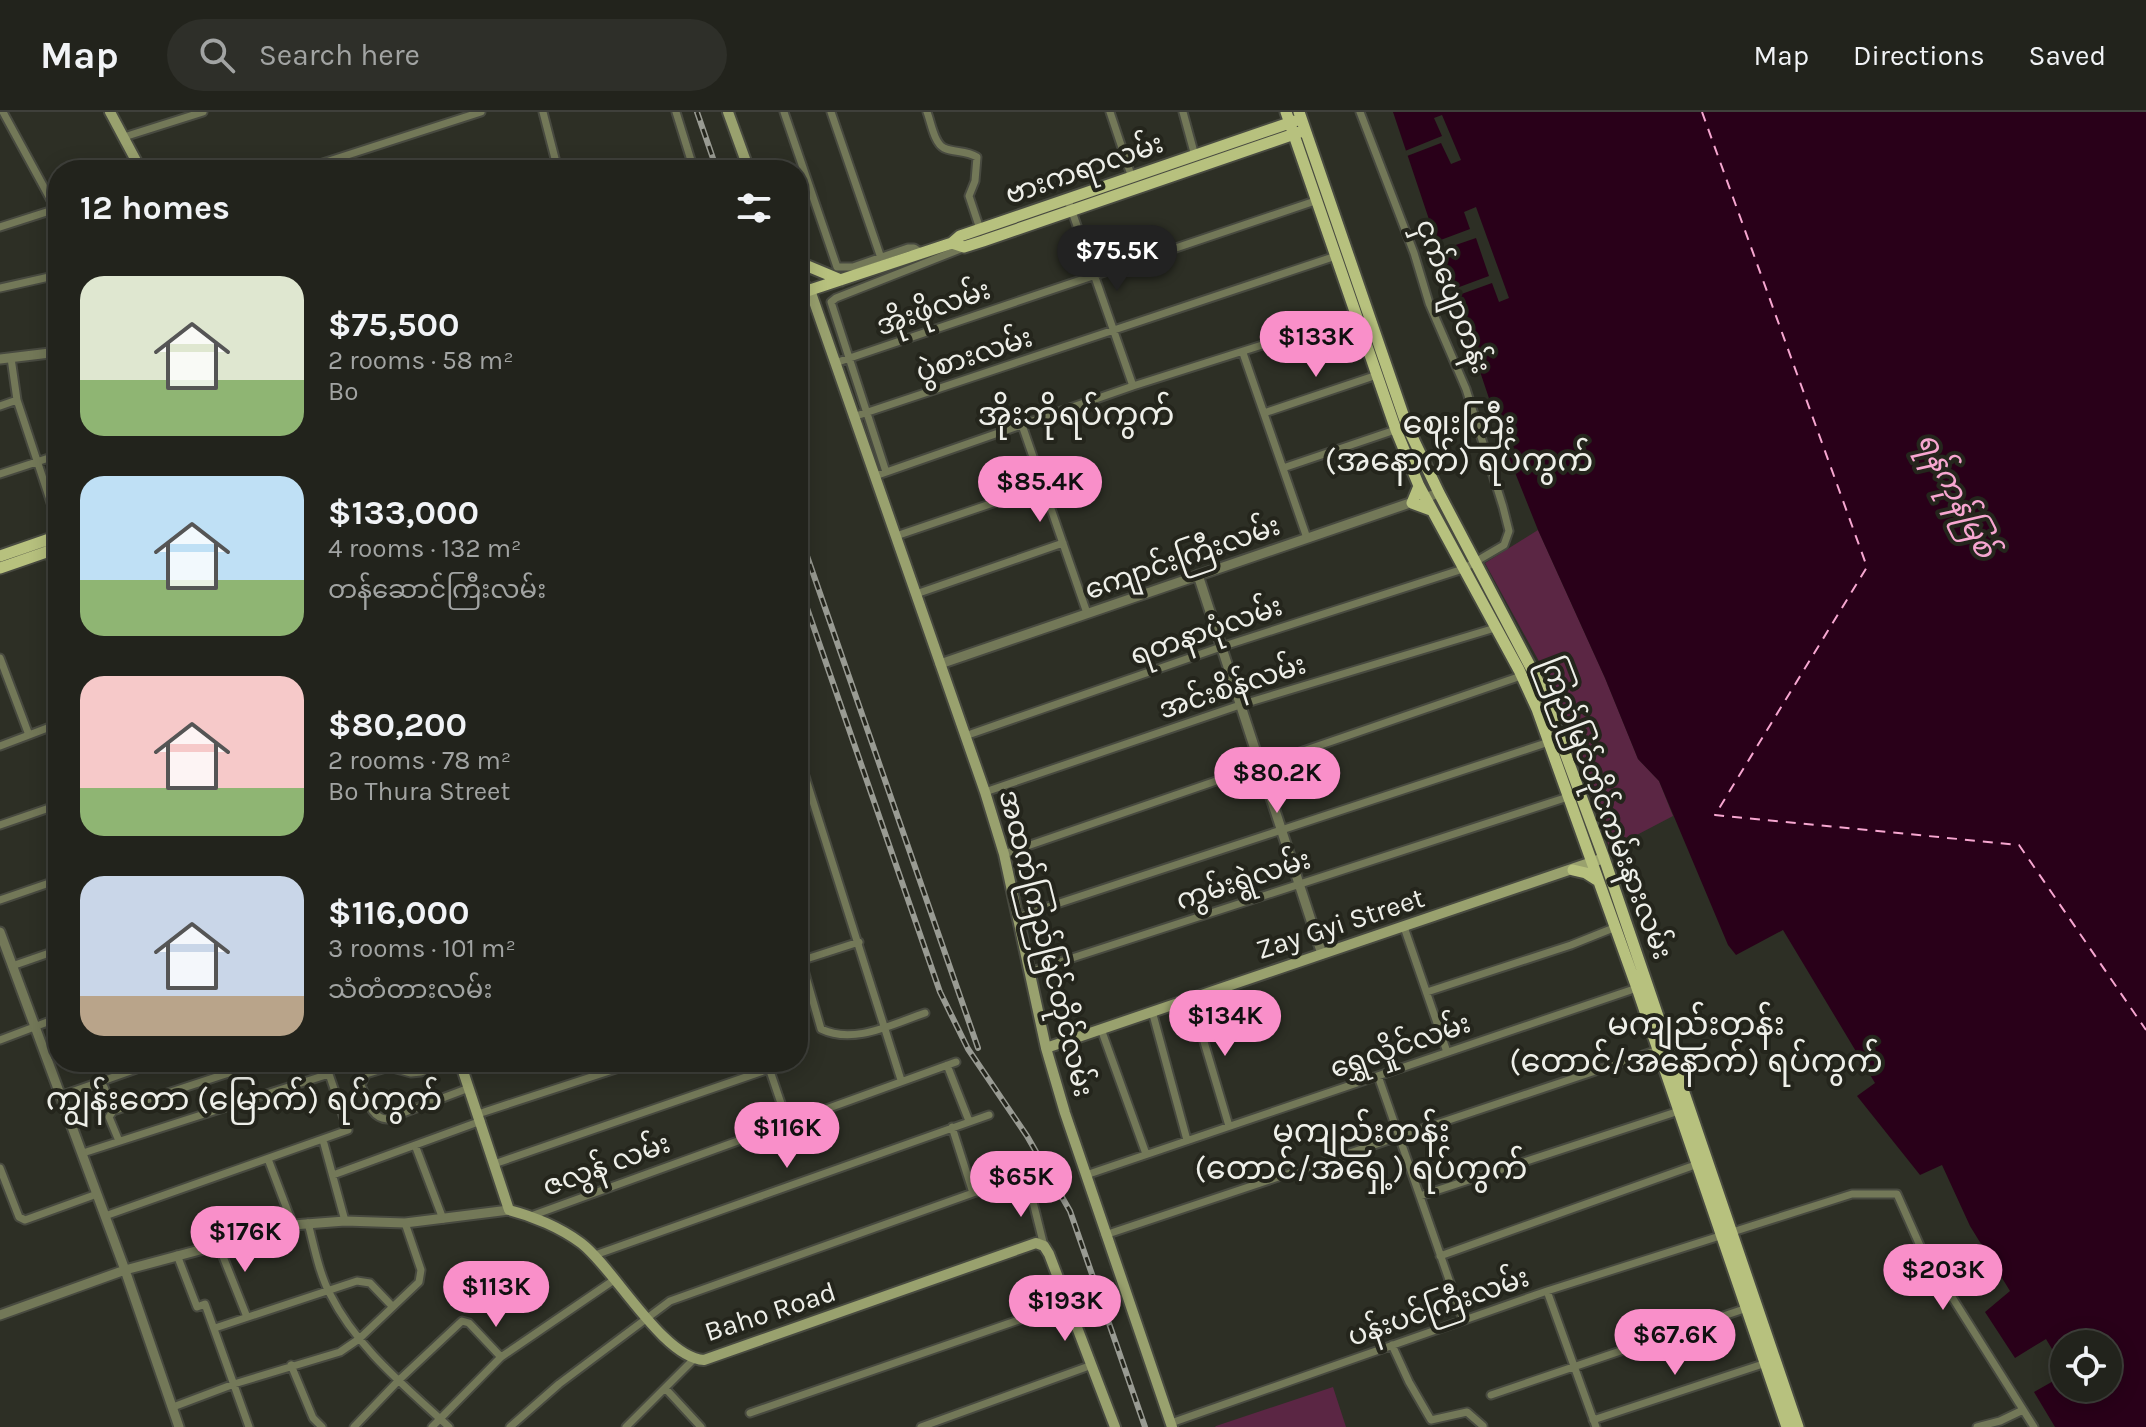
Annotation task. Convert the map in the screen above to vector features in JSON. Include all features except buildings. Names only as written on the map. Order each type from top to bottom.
[{"type":"main road","points":[[110,112],[136,160]]},
{"type":"main road","points":[[728,112],[745,160]]},
{"type":"main road","points":[[1292,125],[1341,254],[1377,375],[1401,428]]},
{"type":"main road","name":"ဗားကရာလမ်း","points":[[1134,184],[1195,155],[1292,125]]},
{"type":"main road","name":"ဗားကရာလမ်း","points":[[808,291],[922,253],[958,245],[1134,184],[1198,168],[1292,125]]},
{"type":"main road","name":"ကြည်မြင်တိုင်ကမ်းနားလမ်း","points":[[1292,125],[1341,254],[1419,486],[1495,628],[1528,674],[1565,798],[1637,988],[1664,1048]]},
{"type":"main road","name":"ဗားကရာလမ်း","points":[[958,245],[960,236],[1070,205]]},
{"type":"main road","points":[[808,266],[841,280]]},
{"type":"main road","name":"အထက်ကြည်မြင်တိုင်လမ်း","points":[[808,301],[835,363],[985,792],[1004,854],[1046,1048],[1105,1235],[1171,1425]]},
{"type":"main road","name":"ကြည်မြင်တိုင်ကမ်းနားလမ်း","points":[[1401,428],[1474,561],[1580,792],[1770,1361],[1788,1425]]},
{"type":"main road","points":[[1419,486],[1412,503],[1428,504]]},
{"type":"main road","points":[[0,556],[48,547]]},
{"type":"main road","points":[[0,568],[48,548]]},
{"type":"main road","points":[[1574,870],[1589,856],[1604,858]]},
{"type":"main road","points":[[1574,870],[1586,873],[1599,883]]},
{"type":"main road","name":"Zay Gyi Street","points":[[1046,1048],[1574,870]]},
{"type":"main road","points":[[1664,1048],[1679,1111],[1698,1149],[1698,1164],[1728,1234]]},
{"type":"main road","points":[[462,1072],[509,1210]]},
{"type":"main road","name":"Baho Road","points":[[509,1210],[531,1216],[580,1242],[595,1255],[648,1319],[694,1359],[704,1360],[1036,1243],[1044,1246]]},
{"type":"main road","name":"ကြည်မြင်တိုင်ကမ်းနားလမ်း","points":[[1728,1234],[1747,1308],[1770,1361]]},
{"type":"main road","points":[[1044,1246],[1115,1427]]},
{"type":"street","points":[[124,137],[203,112]]},
{"type":"street","points":[[332,160],[481,112]]},
{"type":"street","points":[[543,112],[555,160]]},
{"type":"street","points":[[676,112],[691,160]]},
{"type":"street","points":[[784,112],[800,160]]},
{"type":"street","points":[[831,112],[881,258]]},
{"type":"street","points":[[927,112],[938,143],[947,149],[966,151],[977,157],[975,181],[969,196],[980,229]]},
{"type":"street","points":[[1110,112],[1134,184]]},
{"type":"street","points":[[1183,112],[1198,168]]},
{"type":"street","name":"ငှက်ပျောတန်း","points":[[1360,112],[1414,253],[1429,303],[1466,389],[1509,531],[1504,545],[1463,569]]},
{"type":"street","points":[[2,114],[48,195]]},
{"type":"street","points":[[808,182],[837,267],[853,267],[908,248],[922,253]]},
{"type":"street","name":"အိုးဖိုလမ်း","points":[[835,363],[1318,200]]},
{"type":"street","points":[[1070,205],[1133,386]]},
{"type":"street","points":[[0,227],[48,214]]},
{"type":"street","points":[[886,472],[831,308],[833,300],[958,245]]},
{"type":"street","name":"ပွဲစားလမ်း","points":[[853,417],[1341,254]]},
{"type":"street","points":[[0,288],[48,277]]},
{"type":"street","points":[[875,476],[1133,386],[1357,315]]},
{"type":"street","points":[[48,353],[6,358],[48,493]]},
{"type":"street","points":[[1243,353],[1307,538]]},
{"type":"street","points":[[1264,413],[1377,375]]},
{"type":"street","points":[[0,406],[17,400]]},
{"type":"street","points":[[1022,425],[1087,613]]},
{"type":"street","points":[[1283,468],[1401,428]]},
{"type":"street","points":[[0,474],[48,458]]},
{"type":"street","points":[[896,536],[1043,486]]},
{"type":"street","points":[[1428,504],[1439,493]]},
{"type":"street","name":"ကျောင်းကြီးလမ်း","points":[[940,664],[1412,503]]},
{"type":"street","points":[[916,594],[1063,543]]},
{"type":"street","name":"ရတနာပုံလမ်း","points":[[965,736],[1221,647],[1463,569]]},
{"type":"street","points":[[1198,575],[1322,954]]},
{"type":"street","name":"အင်းစိန်လမ်း","points":[[985,792],[1240,705],[1495,628]]},
{"type":"street","points":[[0,658],[29,735]]},
{"type":"street","points":[[1004,854],[1528,674]]},
{"type":"street","points":[[0,746],[48,728]]},
{"type":"street","points":[[1017,917],[1548,742]]},
{"type":"street","points":[[808,785],[901,1080]]},
{"type":"street","name":"ကွမ်းရွဲလမ်း","points":[[1029,972],[1580,792]]},
{"type":"street","points":[[0,825],[48,808]]},
{"type":"street","points":[[0,900],[48,883]]},
{"type":"street","points":[[1404,927],[1447,1052]]},
{"type":"street","points":[[1427,992],[1616,927]]},
{"type":"street","points":[[0,932],[48,1063]]},
{"type":"street","points":[[808,959],[859,942]]},
{"type":"street","points":[[12,966],[48,953]]},
{"type":"street","points":[[808,988],[821,1029],[834,1035],[849,1037],[925,1013]]},
{"type":"street","name":"ရွှေလှိုင်လမ်း","points":[[1086,1175],[1637,988]]},
{"type":"street","points":[[1191,998],[1229,1126]]},
{"type":"street","points":[[1152,1011],[1187,1140]]},
{"type":"street","points":[[0,1040],[48,1021]]},
{"type":"street","points":[[1101,1029],[1146,1154]]},
{"type":"street","points":[[1105,1235],[1664,1048]]},
{"type":"street","name":"ဇလွန် လမ်း","points":[[531,1216],[952,1063],[969,1121]]},
{"type":"street","points":[[51,1072],[83,1153],[179,1427]]},
{"type":"street","points":[[60,1096],[128,1072]]},
{"type":"street","points":[[119,1141],[109,1117],[113,1111],[232,1072]]},
{"type":"street","points":[[373,1072],[366,1074],[361,1085],[372,1112],[380,1119],[469,1088]]},
{"type":"street","points":[[333,1175],[609,1072]]},
{"type":"street","points":[[494,1164],[749,1072]]},
{"type":"street","points":[[770,1072],[787,1121]]},
{"type":"street","points":[[83,1153],[327,1073],[348,1130],[105,1216]]},
{"type":"street","points":[[1378,1076],[1463,1320]]},
{"type":"street","points":[[104,1087],[113,1111]]},
{"type":"street","points":[[1420,1196],[1679,1111]]},
{"type":"street","points":[[595,1255],[989,1115]]},
{"type":"street","points":[[952,1127],[973,1193]]},
{"type":"street","points":[[323,1140],[345,1221]]},
{"type":"street","points":[[415,1145],[443,1219]]},
{"type":"street","points":[[268,1159],[293,1225]]},
{"type":"street","points":[[1440,1256],[1698,1164]]},
{"type":"street","points":[[0,1168],[19,1217],[25,1220],[97,1194]]},
{"type":"street","points":[[510,1427],[559,1384],[670,1301],[973,1193],[1025,1180],[1044,1246]]},
{"type":"street","name":"ပန်းပင်ကြီးလမ်း","points":[[1171,1425],[1547,1291],[1852,1194],[1897,1194],[1921,1248],[2023,1410]]},
{"type":"street","points":[[0,1315],[125,1270],[293,1225],[345,1221],[405,1223],[509,1210]]},
{"type":"street","points":[[308,1223],[328,1291],[359,1339],[449,1427]]},
{"type":"street","points":[[173,1407],[291,1365],[340,1352],[359,1339],[419,1282],[421,1276],[405,1223]]},
{"type":"street","points":[[218,1244],[242,1311],[247,1317]]},
{"type":"street","points":[[177,1255],[197,1307],[205,1304],[249,1427]]},
{"type":"street","points":[[432,1427],[501,1357],[614,1280]]},
{"type":"street","points":[[215,1328],[357,1281],[370,1283],[392,1306]]},
{"type":"street","points":[[1547,1291],[1595,1424],[1770,1361]]},
{"type":"street","points":[[750,1413],[1068,1303]]},
{"type":"street","points":[[1491,1395],[1747,1308]]},
{"type":"street","points":[[354,1427],[462,1321],[469,1323],[501,1357]]},
{"type":"street","points":[[1392,1345],[1431,1420],[1467,1412],[1483,1426]]},
{"type":"street","points":[[626,1427],[694,1359]]},
{"type":"street","points":[[291,1365],[313,1418],[322,1427]]},
{"type":"street","points":[[921,1427],[1092,1365]]},
{"type":"street","points":[[665,1388],[701,1427]]},
{"type":"street","points":[[1977,1427],[2023,1410],[2034,1427]]},
{"type":"shaded area","points":[[1538,530],[1638,759],[1659,781],[1673,816],[1610,849],[1552,685],[1485,563]]},
{"type":"shaded area","points":[[1333,1387],[1346,1427],[1215,1427],[1216,1426]]},
{"type":"water","name":"ရန်ကုန်မြစ်","points":[[1393,112],[2146,112],[2146,1427],[2055,1427],[2034,1392],[2050,1383],[2050,1402],[2122,1402],[2122,1330],[2050,1330],[2050,1346],[2046,1339],[2015,1358],[1985,1312],[2010,1291],[1970,1226],[1942,1165],[1920,1175],[1857,1096],[1875,1083],[1783,930],[1736,955],[1728,945],[1659,781],[1638,759],[1508,455]]},
{"type":"pier","points":[[1442,115],[1461,160],[1451,164],[1441,143],[1407,156],[1405,151],[1442,136],[1434,118]]},
{"type":"pier","points":[[1476,207],[1509,298],[1499,302],[1492,283],[1456,296],[1454,289],[1489,276],[1476,238],[1441,250],[1438,241],[1470,229],[1464,212]]},
{"type":"ferry route","points":[[1702,112],[1867,567],[1715,815],[2019,845],[2146,1030]]},
{"type":"railway","points":[[697,112],[714,160]]},
{"type":"railway","points":[[808,559],[978,1048]]},
{"type":"railway","points":[[808,611],[940,992],[968,1049],[1027,1136],[1070,1211],[1145,1427]]},
{"type":"district","name":"အိုးဘိုရပ်ကွက်","points":[[1076,414]]},
{"type":"district","name":"ဈေးကြီး (အနောက်) ရပ်ကွက်","points":[[1459,442]]},
{"type":"district","name":"မကျည်းတန်း (တောင်/အနောက်) ရပ်ကွက်","points":[[1696,1042]]},
{"type":"district","name":"ကျွန်းတော (မြောက်) ရပ်ကွက်","points":[[244,1099]]},
{"type":"district","name":"မကျည်းတန်း (တောင်/အရှေ့) ရပ်ကွက်","points":[[1361,1150]]}]
